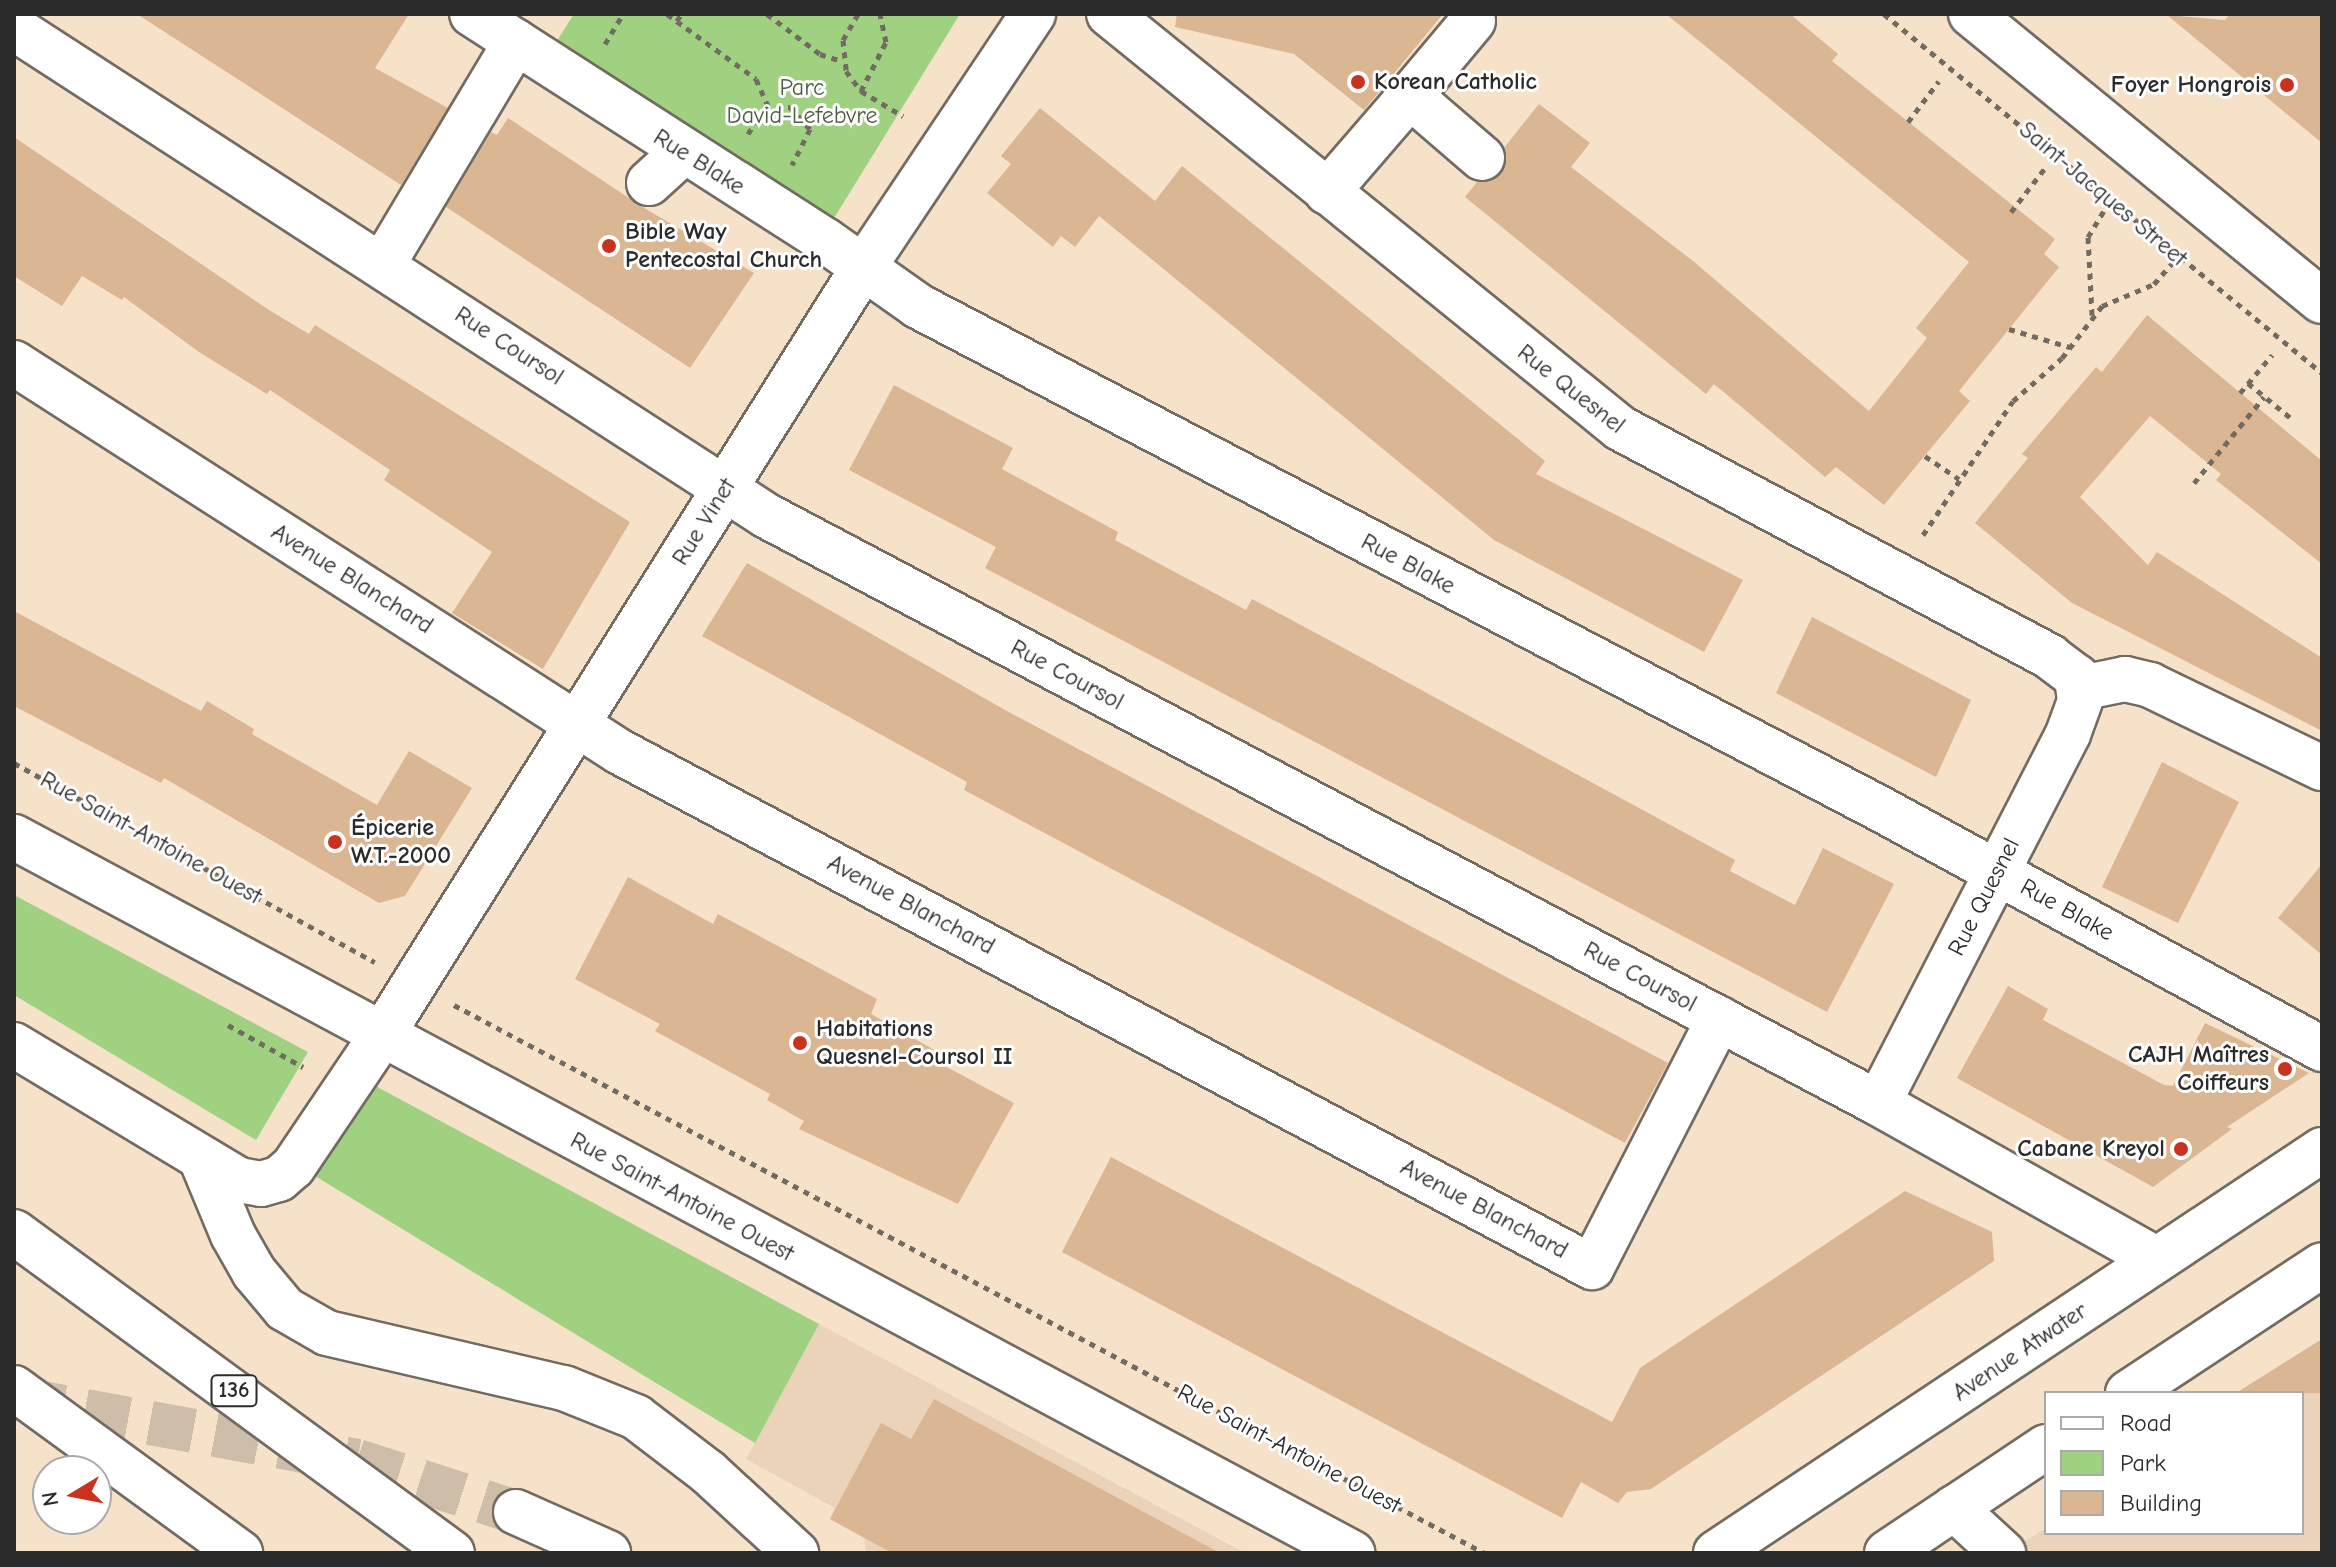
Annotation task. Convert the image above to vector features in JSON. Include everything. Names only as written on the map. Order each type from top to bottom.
[{"type":"main road","name":"Rue Blake","points":[[472,14],[918,306],[1998,872],[2322,1049]]},
{"type":"main road","name":"Rue Vinet","points":[[203,1163],[239,1180],[261,1184],[279,1179],[382,1035],[863,268],[1033,14]]},
{"type":"main road","name":"Rue Quesnel","points":[[1109,14],[1628,434],[2072,671],[2081,688],[2068,734],[1878,1103]]},
{"type":"main road","points":[[1971,14],[2322,301]]},
{"type":"main road","points":[[1327,192],[1473,21]]},
{"type":"main road","name":"Rue Coursol","points":[[14,28],[788,528],[1878,1103],[2156,1259]]},
{"type":"main road","points":[[383,264],[516,42]]},
{"type":"main road","points":[[1410,96],[1482,158]]},
{"type":"main road","points":[[649,183],[683,152]]},
{"type":"main road","name":"Avenue Blanchard","points":[[14,363],[628,756],[1592,1267],[1719,1019]]},
{"type":"main road","points":[[2081,688],[2125,679],[2150,685],[2322,768]]},
{"type":"main road","name":"Rue Saint-Antoine Ouest","points":[[14,837],[1352,1553]]},
{"type":"main road","points":[[14,1045],[203,1163],[233,1235],[254,1272],[285,1309],[327,1333],[564,1388],[636,1417],[708,1472],[796,1553]]},
{"type":"main road","name":"Avenue Atwater","points":[[1716,1553],[2322,1150]]},
{"type":"main road","name":"136","points":[[14,1232],[452,1553]]},
{"type":"main road","points":[[2131,1391],[2322,1265]]},
{"type":"main road","points":[[14,1388],[240,1553]]},
{"type":"main road","points":[[1887,1553],[2044,1448]]},
{"type":"main road","points":[[1954,1508],[2003,1553]]},
{"type":"main road","points":[[516,1512],[608,1553]]},
{"type":"path","points":[[667,14],[756,79],[768,106]]},
{"type":"path","points":[[677,21],[681,14]]},
{"type":"path","points":[[767,14],[820,54],[842,61]]},
{"type":"path","points":[[858,14],[843,40],[842,61],[861,91],[903,116]]},
{"type":"path","points":[[861,91],[886,42],[880,14]]},
{"type":"path","name":"Saint-Jacques Street","points":[[1884,14],[2322,373]]},
{"type":"path","points":[[1908,122],[1939,81]]},
{"type":"path","points":[[755,147],[744,140],[768,106]]},
{"type":"path","points":[[768,106],[790,107],[810,129],[788,170],[777,162]]},
{"type":"path","points":[[2011,212],[2045,168]]},
{"type":"path","points":[[2093,316],[2088,237],[2111,199]]},
{"type":"path","points":[[1923,535],[2002,414],[2070,347],[2093,316],[2110,301],[2154,284],[2178,256]]},
{"type":"path","points":[[2009,329],[2070,347]]},
{"type":"path","points":[[2240,393],[2272,355]]},
{"type":"path","points":[[2248,383],[2292,419]]},
{"type":"path","points":[[2194,483],[2264,397]]},
{"type":"path","points":[[1925,456],[1959,479]]},
{"type":"path","name":"Rue Saint-Antoine Ouest","points":[[14,763],[372,960]]},
{"type":"path","name":"Rue Saint-Antoine Ouest","points":[[457,1006],[1484,1553]]},
{"type":"path","points":[[228,1025],[300,1065]]},
{"type":"shaded area","points":[[819,1324],[1245,1553],[866,1553],[864,1538],[830,1519],[835,1508],[746,1459]]},
{"type":"shaded area","points":[[2322,1352],[2322,1553],[2006,1553],[2044,1529],[2044,1535],[2304,1535],[2303,1391]]},
{"type":"green space","name":"Parc David-Lefebvre","points":[[574,14],[960,14],[831,223],[553,47]]},
{"type":"green space","points":[[14,895],[308,1052],[256,1140],[14,995]]},
{"type":"green space","points":[[368,1082],[819,1324],[755,1443],[310,1173]]},
{"type":"building","points":[[137,14],[409,14],[375,68],[448,108],[401,185]]},
{"type":"building","name":"Korean Catholic","points":[[1177,14],[1443,14],[1364,110],[1294,54],[1175,27]]},
{"type":"building","points":[[1666,14],[1790,14],[1838,54],[1832,61],[2055,239],[2044,254],[2059,267],[1959,391],[1970,401],[1884,505],[1836,467],[1825,477],[1714,384],[1706,394],[1465,197],[1477,182],[1501,174],[1504,148],[1539,104],[1590,143],[1571,167],[1693,261],[1869,411],[1927,338],[1916,328],[1969,262]]},
{"type":"building","name":"Foyer Hongrois","points":[[2230,14],[2322,14],[2322,143],[2167,15],[2225,20]]},
{"type":"building","points":[[1040,108],[1155,201],[1182,166],[1545,461],[1536,474],[1743,580],[1704,652],[1494,540],[1099,216],[1075,247],[1061,236],[1053,247],[987,193],[1011,164],[1001,156]]},
{"type":"building","name":"Bible Way Pentecostal Church","points":[[508,118],[641,206],[754,273],[690,368],[446,207],[491,132],[497,135]]},
{"type":"building","points":[[14,137],[269,310],[309,334],[315,325],[630,522],[543,669],[452,613],[492,552],[384,480],[390,470],[270,390],[267,394],[199,352],[124,297],[122,300],[82,276],[62,306],[14,276]]},
{"type":"building","points":[[2147,315],[2322,461],[2322,564],[2216,480],[2221,474],[2150,416],[2080,497],[2148,565],[2157,552],[2322,658],[2322,731],[2072,603],[1975,523],[2028,458],[2022,454],[2096,367],[2102,372]]},
{"type":"building","points":[[894,385],[1013,448],[1002,469],[1118,532],[1115,540],[1246,610],[1252,599],[1340,646],[1735,860],[1730,871],[1795,905],[1823,848],[1894,884],[1827,1012],[985,568],[996,547],[849,470]]},
{"type":"building","points":[[747,563],[1005,710],[1668,1063],[1625,1143],[964,790],[967,782],[702,636]]},
{"type":"building","points":[[14,611],[201,711],[207,701],[254,729],[252,734],[377,805],[409,751],[472,788],[405,896],[379,903],[164,778],[161,783],[14,706]]},
{"type":"building","points":[[1812,617],[1971,700],[1936,777],[1776,693]]},
{"type":"building","points":[[2162,762],[2239,802],[2178,923],[2102,887]]},
{"type":"building","points":[[2322,864],[2322,955],[2278,918]]},
{"type":"building","name":"Habitations Quesnel-Coursol II","points":[[628,877],[713,924],[718,914],[877,999],[871,1014],[945,1056],[941,1064],[1014,1103],[958,1204],[799,1129],[804,1121],[767,1100],[770,1094],[655,1031],[660,1024],[575,979]]},
{"type":"building","points":[[2008,986],[2048,1009],[2043,1020],[2164,1085],[2173,1086],[2205,1023],[2309,1073],[2227,1127],[2232,1129],[2153,1187],[1957,1078]]},
{"type":"building","points":[[1111,1157],[1612,1422],[1640,1368],[1905,1191],[1992,1232],[1994,1261],[1651,1489],[1627,1492],[1618,1503],[1581,1482],[1562,1518],[1062,1252]]},
{"type":"building","points":[[2322,1339],[2322,1393],[2239,1391]]},
{"type":"building","points":[[934,1399],[1220,1553],[892,1553],[830,1519],[881,1423],[911,1439]]},
{"type":"tunnel","points":[[20,1399],[357,1461],[516,1512]]},
{"type":"place","name":"Korean Catholic","points":[[1358,82]]},
{"type":"place","name":"Foyer Hongrois","points":[[2287,85]]},
{"type":"place","name":"Bible Way Pentecostal Church","points":[[609,246]]},
{"type":"place","name":"Épicerie W.T.-2000","points":[[335,842]]},
{"type":"place","name":"Habitations Quesnel-Coursol II","points":[[800,1043]]},
{"type":"place","name":"CAJH Maîtres Coiffeurs","points":[[2285,1069]]},
{"type":"place","name":"Cabane Kreyol","points":[[2181,1149]]}]
